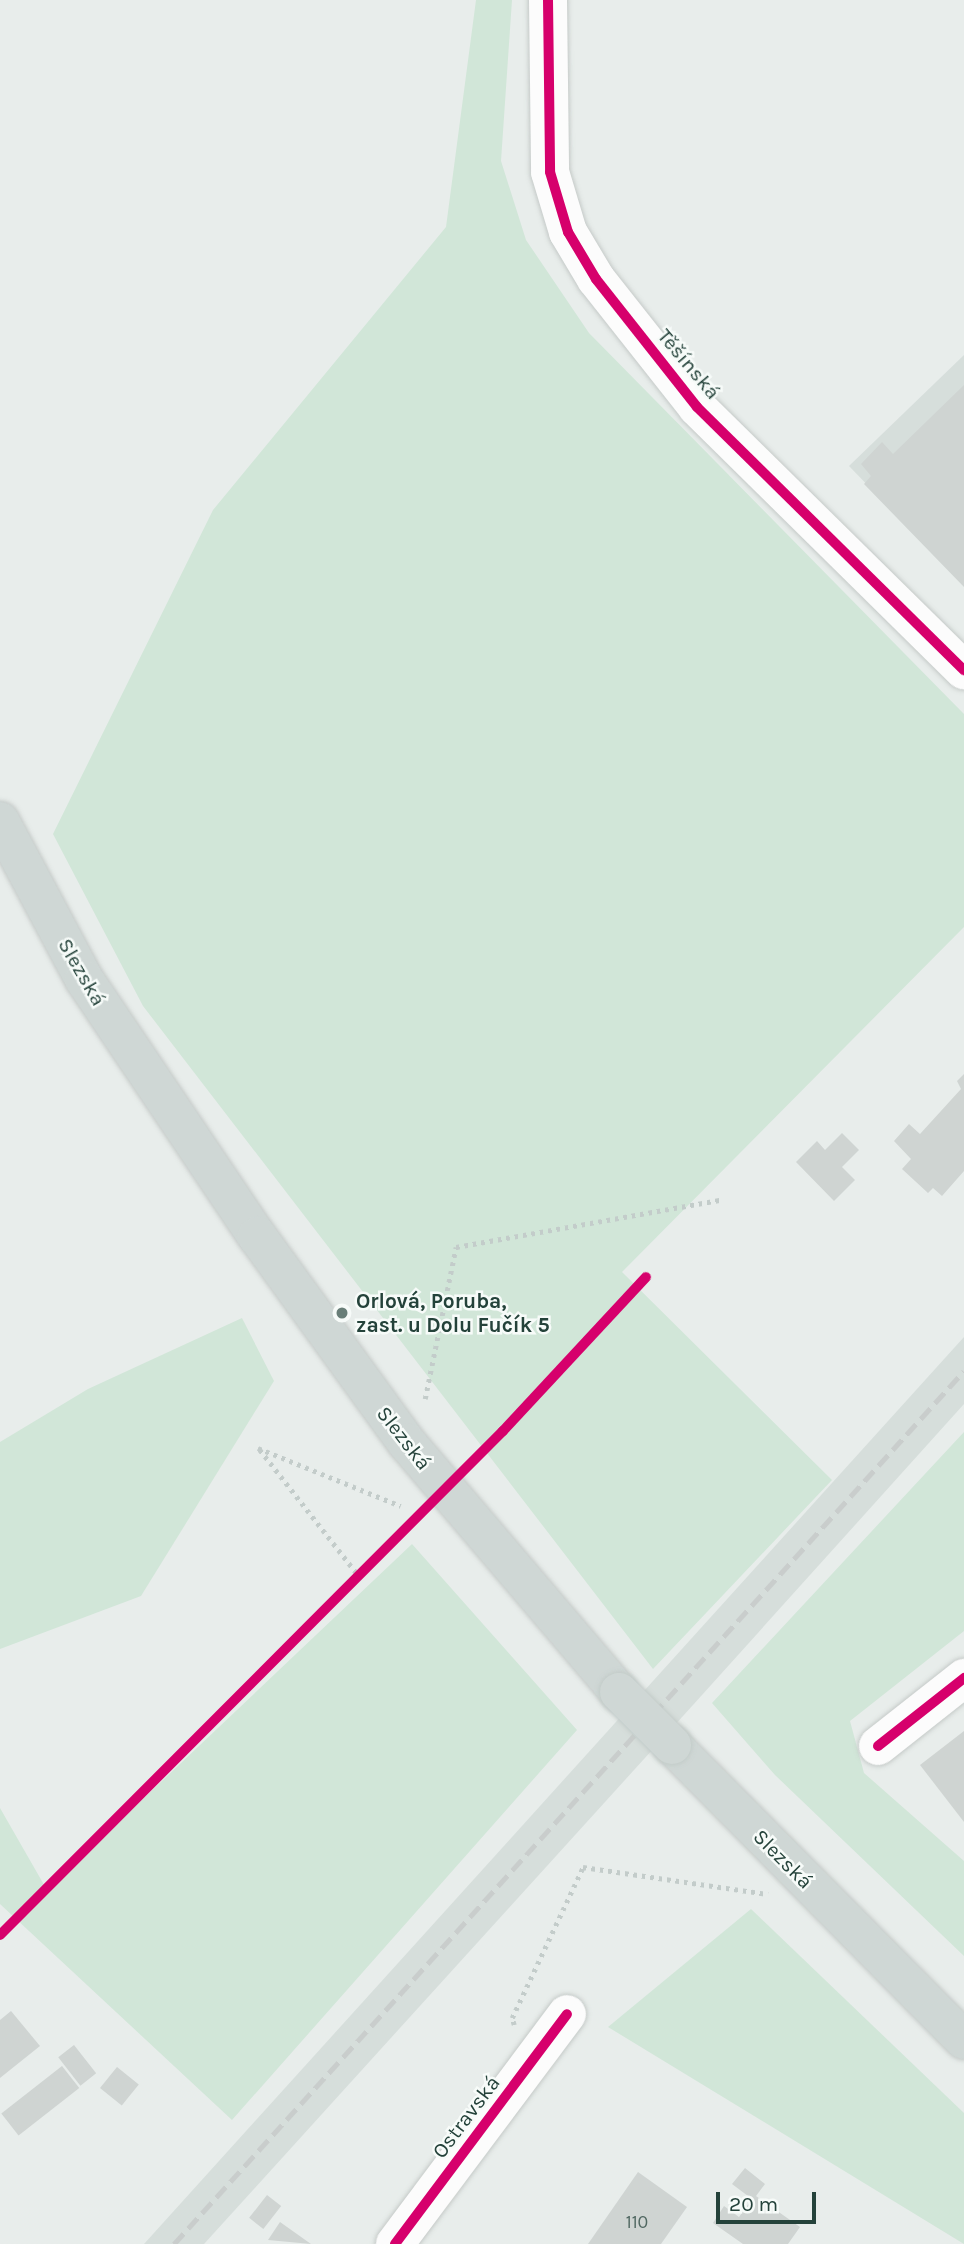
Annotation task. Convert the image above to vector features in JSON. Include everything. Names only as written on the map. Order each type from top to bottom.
[{"type":"main road","name":"Slezská","points":[[0,821],[84,979],[257,1236],[407,1443],[619,1692],[964,2040]]},
{"type":"street","name":"Těšínská","points":[[548,0],[550,172],[568,232],[596,279],[697,407],[964,670]]},
{"type":"street","points":[[878,1745],[964,1678]]},
{"type":"street","name":"Ostravská","points":[[395,2244],[567,2014]]},
{"type":"path","points":[[425,1399],[456,1247],[721,1200]]},
{"type":"path","points":[[356,1573],[258,1448],[401,1506]]},
{"type":"path","points":[[529,2065],[512,2018],[583,1867],[772,1895]]},
{"type":"shaded area","points":[[964,355],[964,585],[849,466]]},
{"type":"shaded area","points":[[964,1337],[964,1404],[693,1705],[204,2244],[144,2244]]},
{"type":"green space","points":[[476,0],[512,0],[501,161],[526,240],[589,333],[964,714],[964,927],[622,1272],[832,1480],[653,1669],[143,1006],[53,834],[213,510],[446,227]]},
{"type":"green space","points":[[242,1318],[274,1381],[141,1596],[0,1649],[0,1442],[88,1389]]},
{"type":"green space","points":[[964,1432],[964,1631],[850,1721],[864,1773],[964,1861],[964,1956],[775,1775],[712,1703]]},
{"type":"green space","points":[[412,1544],[577,1730],[232,2120],[0,1904],[0,1808],[47,1890]]},
{"type":"green space","points":[[751,1909],[964,2113],[964,2244],[608,2027]]},
{"type":"building","points":[[964,385],[964,587],[864,484],[871,476],[861,464],[882,442],[893,454]]},
{"type":"building","points":[[964,1074],[964,1171],[942,1196],[933,1188],[928,1193],[902,1169],[911,1159],[894,1141],[909,1124],[920,1134],[961,1089],[957,1081]]},
{"type":"building","points":[[842,1133],[859,1150],[842,1167],[855,1180],[834,1201],[796,1162],[817,1141],[825,1150]]},
{"type":"building","points":[[964,1731],[964,1822],[920,1765]]},
{"type":"building","points":[[11,2011],[40,2046],[0,2078],[0,2020]]},
{"type":"building","points":[[74,2045],[96,2073],[80,2086],[58,2057]]},
{"type":"building","points":[[62,2066],[79,2088],[19,2135],[1,2113]]},
{"type":"building","points":[[117,2067],[139,2085],[122,2106],[100,2088]]},
{"type":"building","points":[[745,2168],[765,2184],[756,2196],[800,2227],[788,2244],[743,2244],[713,2223],[724,2206],[739,2217],[752,2199],[732,2184]]},
{"type":"building","points":[[638,2172],[687,2207],[661,2244],[588,2244]]},
{"type":"building","points":[[267,2195],[281,2206],[263,2229],[249,2218]]},
{"type":"building","points":[[280,2222],[311,2244],[268,2240]]},
{"type":"railway","points":[[174,2244],[964,1371]]},
{"type":"cycle path","points":[[548,0],[550,172],[568,232],[596,279],[697,407],[964,670]]},
{"type":"cycle path","points":[[0,1935],[503,1431],[646,1277]]},
{"type":"cycle path","points":[[878,1746],[964,1678]]},
{"type":"cycle path","points":[[395,2244],[567,2014]]},
{"type":"place","name":"Orlová, Poruba, zast. u Dolu Fučík 5","points":[[342,1313]]}]
